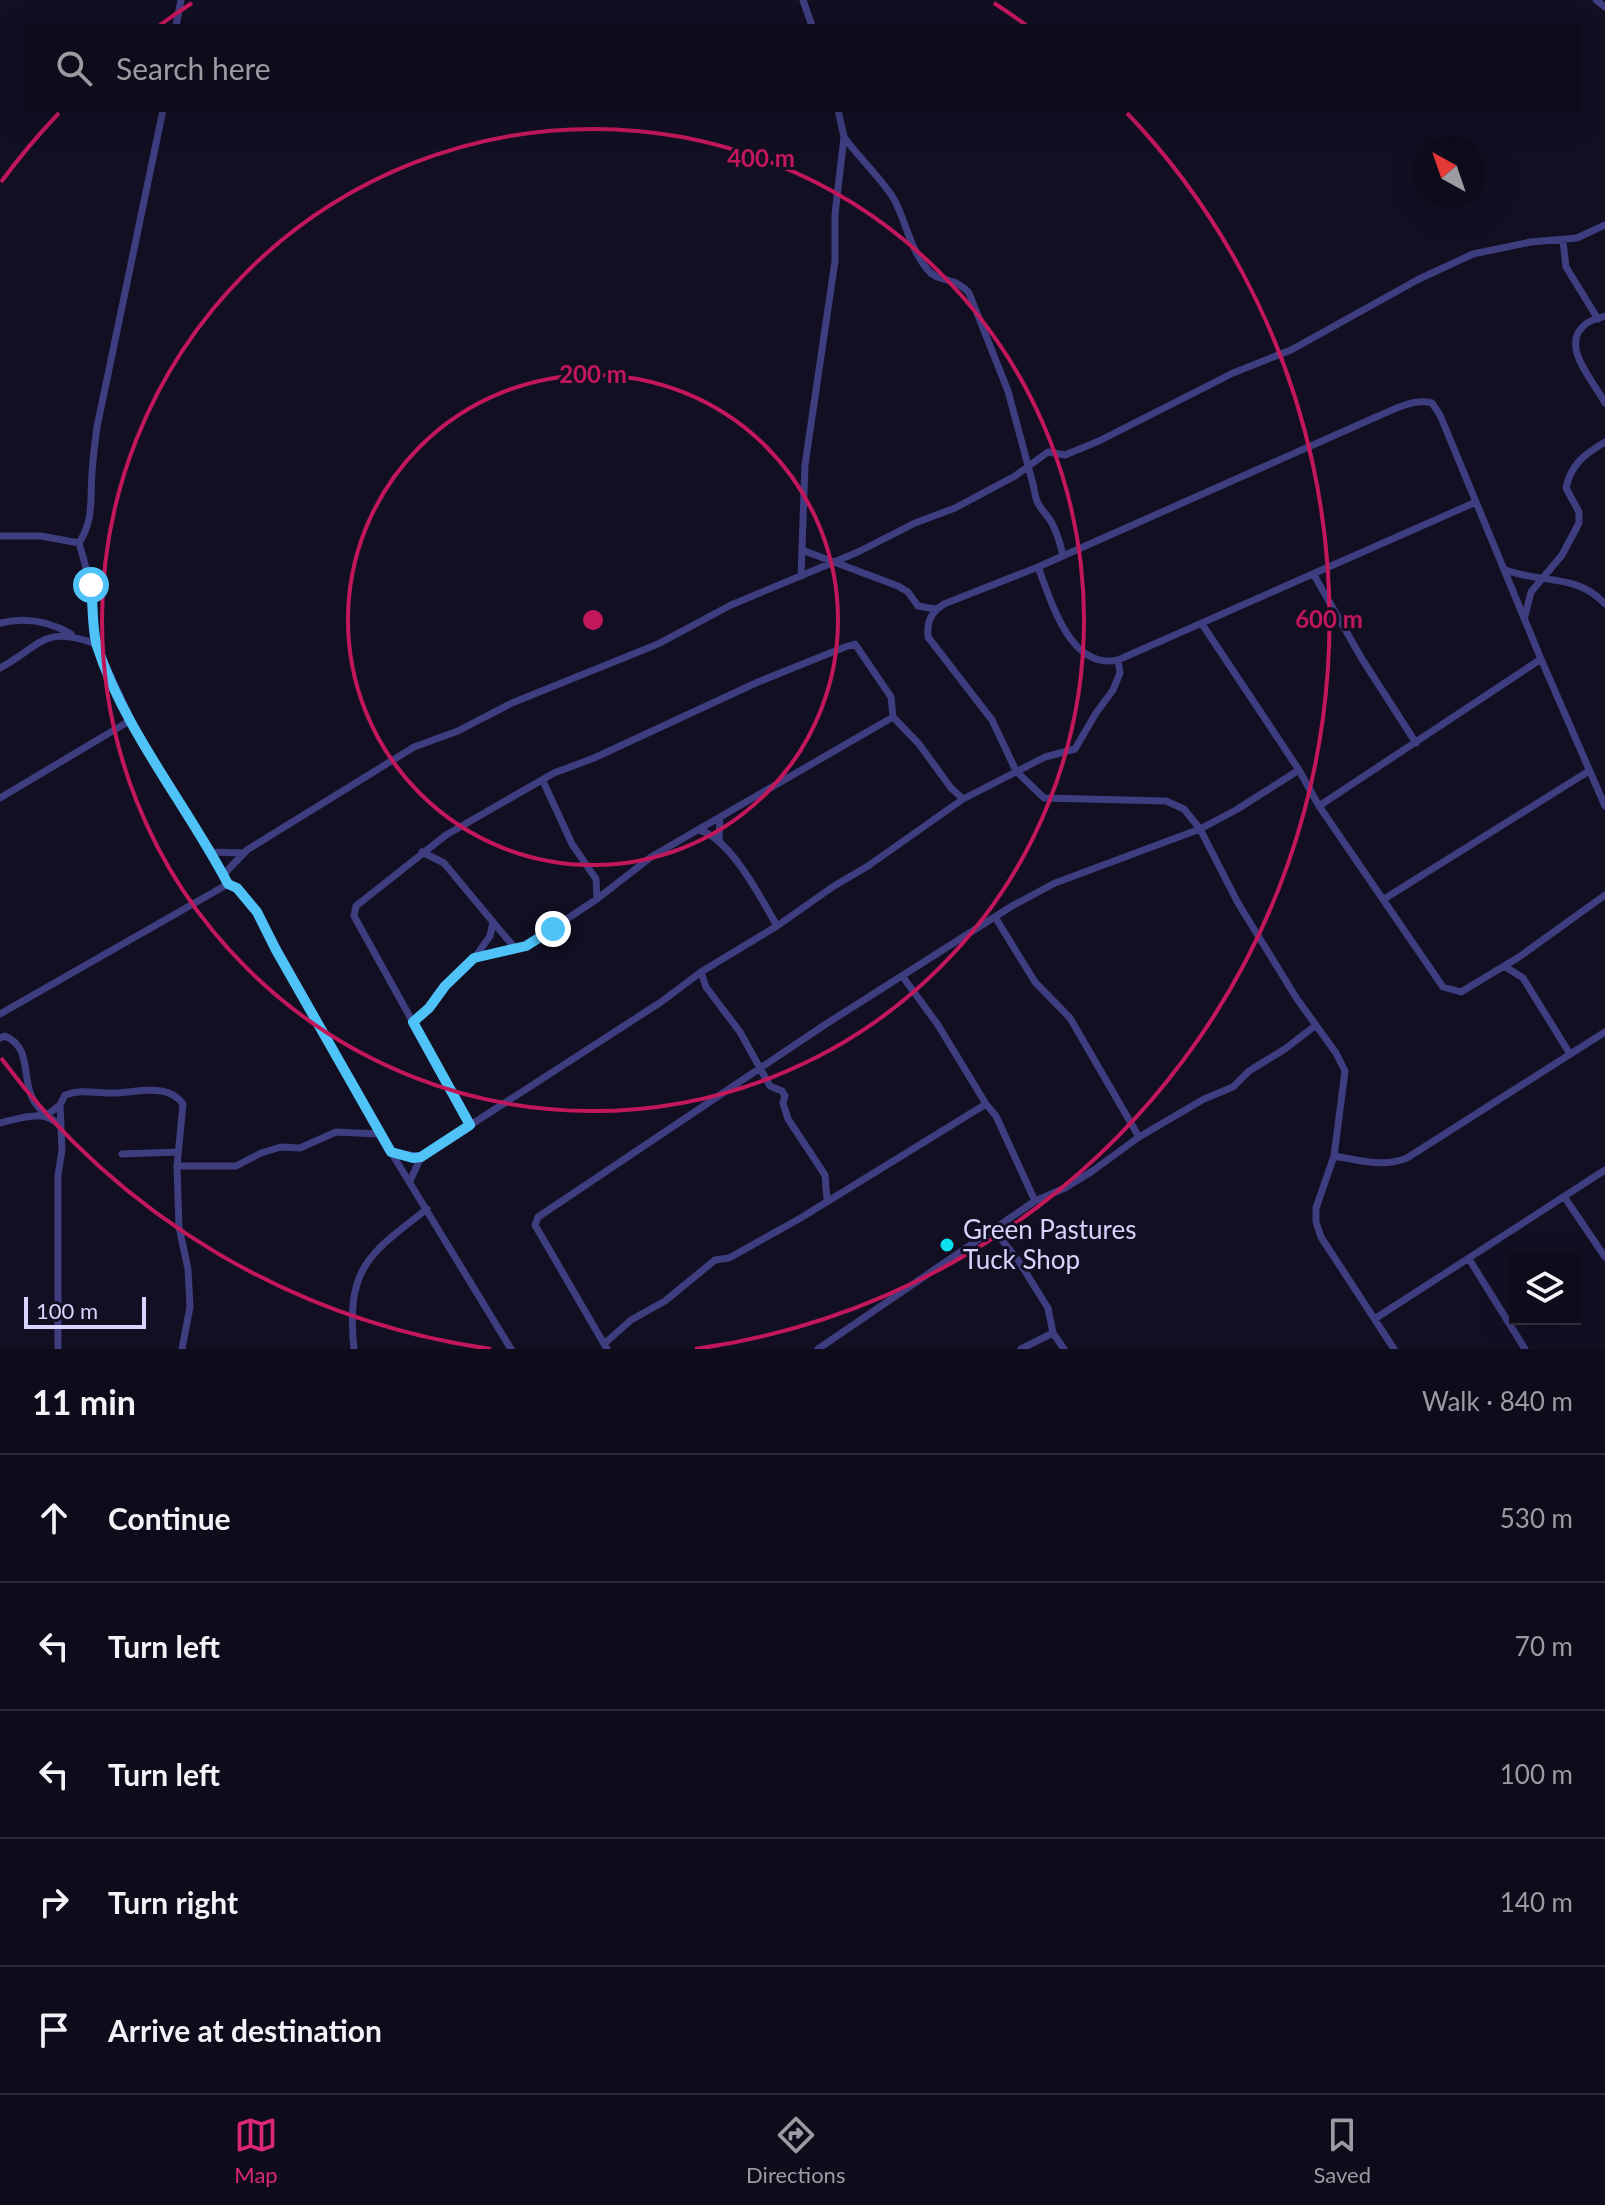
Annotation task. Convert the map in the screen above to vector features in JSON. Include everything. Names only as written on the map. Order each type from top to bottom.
[{"type":"street","points":[[176,24],[181,0]]},
{"type":"street","points":[[803,0],[811,24]]},
{"type":"street","points":[[1596,0],[1605,7]]},
{"type":"street","points":[[163,112],[97,427],[92,512],[79,543],[91,585],[96,644],[131,720],[185,814],[212,852],[228,884],[237,888],[257,912],[380,1134],[511,1349]]},
{"type":"street","points":[[801,576],[805,465],[835,261],[835,214],[844,137],[838,112]]},
{"type":"street","points":[[844,137],[896,202],[925,267],[933,276],[962,284],[969,293],[1008,391],[1036,502],[1040,511],[1048,517],[1063,556]]},
{"type":"street","points":[[223,875],[244,853],[414,747],[458,731],[512,703],[658,644],[731,605],[955,508],[1029,467],[1048,452],[1065,455],[1099,441],[1233,373],[1291,350],[1419,279],[1473,254],[1531,242],[1577,238],[1605,225]]},
{"type":"street","points":[[1563,241],[1566,267],[1602,317],[1587,323],[1576,334],[1574,350],[1605,403]]},
{"type":"street","points":[[918,606],[936,609],[1376,417],[1422,401],[1432,403],[1440,415],[1605,806]]},
{"type":"street","points":[[1524,618],[1531,592],[1562,555],[1579,523],[1579,512],[1566,488],[1572,469],[1583,455],[1605,442]]},
{"type":"street","points":[[1038,567],[1070,638],[1086,656],[1097,662],[1118,660],[1476,502]]},
{"type":"street","points":[[0,536],[41,536],[79,543]]},
{"type":"street","points":[[802,550],[854,568],[908,592],[927,623],[928,637],[992,720],[1016,771],[1044,798],[1166,801],[1184,809],[1200,829],[1238,903],[1345,1071],[1334,1156],[1316,1208],[1316,1222],[1321,1237],[1394,1349]]},
{"type":"street","points":[[1506,570],[1540,579],[1575,583],[1596,594],[1605,604]]},
{"type":"street","points":[[1314,575],[1362,659],[1416,743]]},
{"type":"street","points":[[927,623],[936,609]]},
{"type":"street","points":[[0,623],[15,620],[43,622],[96,644]]},
{"type":"street","points":[[1202,624],[1299,770],[1319,806],[1447,990],[1461,992],[1504,966],[1605,895]]},
{"type":"street","points":[[0,668],[58,634],[72,635]]},
{"type":"street","points":[[470,1125],[354,916],[356,906],[440,838],[554,773],[608,752],[781,672],[855,644],[891,697],[893,717],[963,799]]},
{"type":"street","points":[[1319,806],[1541,659]]},
{"type":"street","points":[[391,1152],[421,1157],[905,842],[963,799],[1045,757],[1075,749],[1113,690],[1120,673],[1118,660]]},
{"type":"street","points":[[474,958],[526,946],[597,899],[651,857],[893,717]]},
{"type":"street","points":[[0,798],[131,720]]},
{"type":"street","points":[[986,1104],[743,1251],[715,1260],[679,1290],[631,1320],[606,1346],[535,1225],[538,1217],[826,1024],[995,917],[1055,883],[1200,829],[1299,770]]},
{"type":"street","points":[[1384,899],[1589,771]]},
{"type":"street","points":[[543,781],[572,844],[596,879],[597,899]]},
{"type":"street","points":[[719,841],[720,817]]},
{"type":"street","points":[[699,830],[710,833],[719,841],[777,926]]},
{"type":"street","points":[[440,838],[440,860]]},
{"type":"street","points":[[212,852],[244,853]]},
{"type":"street","points":[[422,852],[440,860],[515,948]]},
{"type":"street","points":[[0,1014],[228,884]]},
{"type":"street","points":[[995,917],[1035,982],[1070,1018],[1139,1137]]},
{"type":"street","points":[[413,1022],[474,958],[490,936],[493,922]]},
{"type":"street","points":[[1504,966],[1523,978],[1570,1054]]},
{"type":"street","points":[[701,972],[706,987],[740,1032],[770,1086],[782,1091],[785,1096],[788,1119],[825,1175],[827,1200]]},
{"type":"street","points":[[903,977],[996,1116],[1035,1201]]},
{"type":"street","points":[[818,1349],[1035,1201],[1078,1180],[1139,1137],[1204,1099],[1233,1087],[1249,1071],[1316,1025]]},
{"type":"street","points":[[1334,1156],[1382,1164],[1407,1158],[1605,1032]]},
{"type":"street","points":[[0,1038],[5,1036],[18,1044],[23,1054],[31,1100],[60,1127]]},
{"type":"street","points":[[0,1123],[47,1115],[60,1105],[65,1095],[80,1090],[107,1093],[134,1089],[170,1093],[183,1104],[177,1166],[179,1227],[188,1269],[190,1307],[182,1349]]},
{"type":"street","points":[[58,1349],[60,1105]]},
{"type":"street","points":[[177,1166],[236,1166],[261,1153],[281,1147],[300,1148],[336,1132],[380,1134]]},
{"type":"street","points":[[122,1154],[178,1152]]},
{"type":"street","points":[[410,1181],[421,1157]]},
{"type":"street","points":[[1376,1318],[1605,1170]]},
{"type":"street","points":[[1565,1198],[1605,1257]]},
{"type":"street","points":[[354,1349],[353,1302],[360,1272],[389,1240],[427,1209]]},
{"type":"street","points":[[993,1229],[1018,1260],[1048,1308],[1053,1333],[1064,1349]]},
{"type":"street","points":[[1469,1259],[1525,1349]]},
{"type":"street","points":[[1021,1349],[1053,1333]]},
{"type":"place","name":"Green Pastures Tuck Shop","points":[[947,1245]]},
{"type":"route","points":[[91,585],[96,644],[131,720],[185,814],[212,852],[228,884],[237,888],[257,912],[391,1152],[421,1157],[470,1125],[413,1022],[474,958],[526,946],[553,929]]}]
